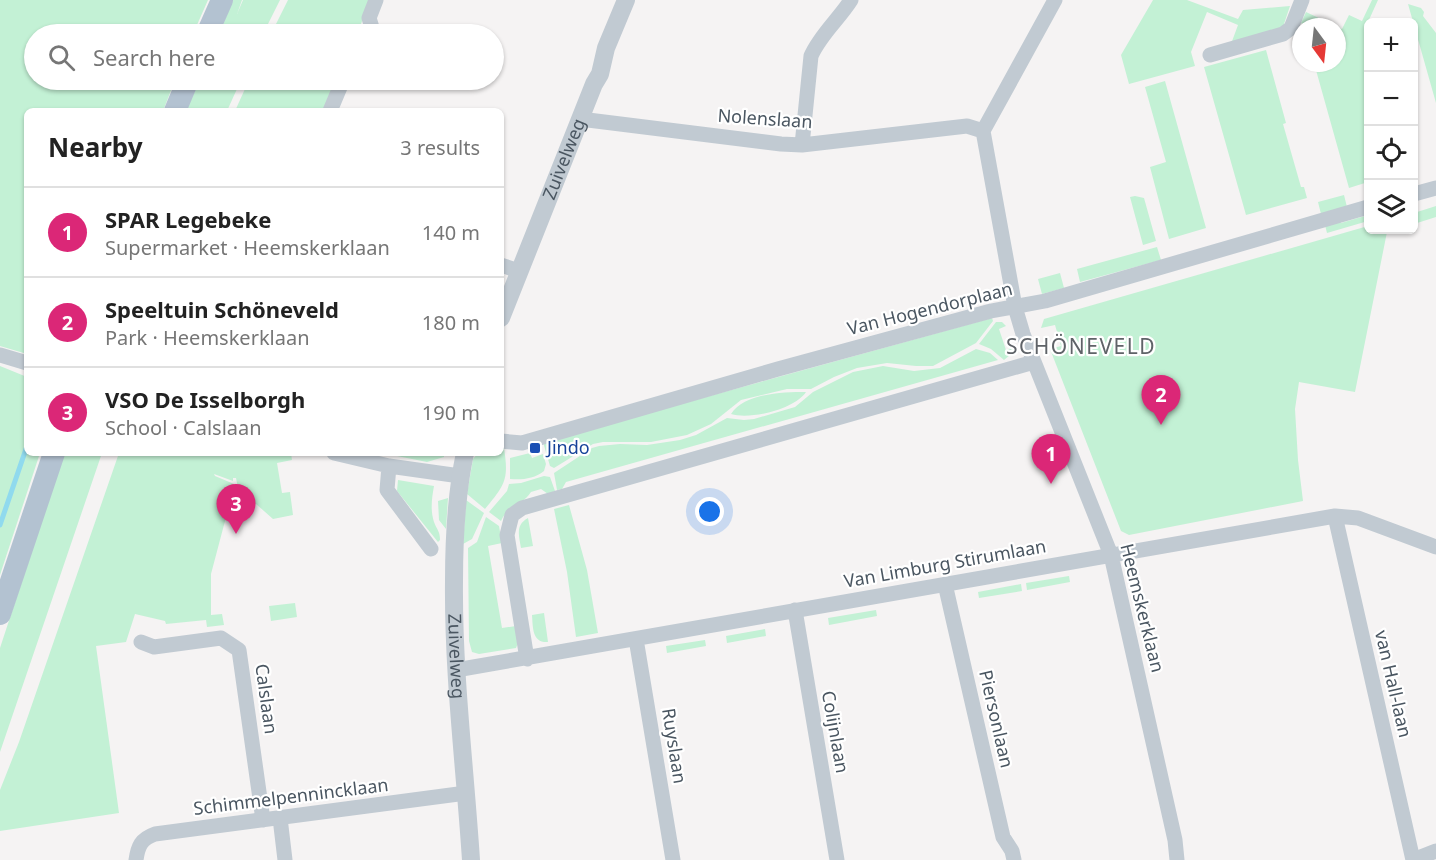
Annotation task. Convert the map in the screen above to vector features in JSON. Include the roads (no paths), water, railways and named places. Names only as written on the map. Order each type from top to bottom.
[{"type":"main road","points":[[211,24],[222,0]]},
{"type":"main road","points":[[176,108],[184,90]]},
{"type":"main road","points":[[0,614],[53,456]]},
{"type":"street","points":[[371,24],[369,18],[376,0]]},
{"type":"street","name":"Zuivelweg","points":[[504,310],[600,74],[606,48],[627,0]]},
{"type":"street","points":[[802,145],[812,56],[817,43],[837,21],[851,0]]},
{"type":"street","points":[[983,131],[1055,0]]},
{"type":"street","points":[[1209,55],[1283,34],[1291,28],[1302,0]]},
{"type":"street","points":[[331,108],[339,90]]},
{"type":"street","name":"Nolenslaan","points":[[580,119],[802,145],[967,126],[983,131]]},
{"type":"street","name":"Heemskerklaan","points":[[983,131],[1015,307],[1034,362],[1111,555],[1175,840],[1177,860]]},
{"type":"street","points":[[1418,193],[1436,188]]},
{"type":"street","name":"Van Hogendorplaan","points":[[504,441],[522,443],[778,369],[991,311],[1045,301],[1364,208]]},
{"type":"street","points":[[504,265],[519,271]]},
{"type":"street","points":[[0,355],[24,362]]},
{"type":"street","points":[[527,659],[507,535],[512,515],[522,508],[1034,362]]},
{"type":"street","points":[[347,456],[389,466],[460,476]]},
{"type":"street","name":"Zuivelweg","points":[[464,456],[460,476],[454,548],[456,670],[471,860]]},
{"type":"street","points":[[389,466],[387,489],[431,549]]},
{"type":"street","name":"Van Limburg Stirumlaan","points":[[456,670],[1335,516],[1358,518],[1436,548]]},
{"type":"street","name":"van Hall-laan","points":[[1335,516],[1413,860]]},
{"type":"street","name":"Piersonlaan","points":[[945,584],[1003,837],[1012,851],[1014,860]]},
{"type":"street","name":"Colijnlaan","points":[[795,610],[837,860]]},
{"type":"street","name":"Calslaan","points":[[141,642],[154,647],[221,638],[239,650],[263,820]]},
{"type":"street","name":"Ruyslaan","points":[[636,639],[673,860]]},
{"type":"street","name":"Schimmelpennincklaan","points":[[136,860],[139,844],[146,837],[155,834],[466,793]]},
{"type":"street","points":[[280,818],[285,860]]},
{"type":"street","points":[[1413,860],[1436,851]]},
{"type":"waterway","points":[[0,525],[24,455]]},
{"type":"place","name":"Speeltuin Schöneveld","points":[[1161,425]]},
{"type":"place","name":"Jindo","points":[[535,448]]},
{"type":"place","name":"SPAR Legebeke","points":[[1051,484]]},
{"type":"place","name":"VSO De Isselborgh","points":[[236,534]]},
{"type":"district","name":"SCHÖNEVELD","points":[[1081,347]]}]
